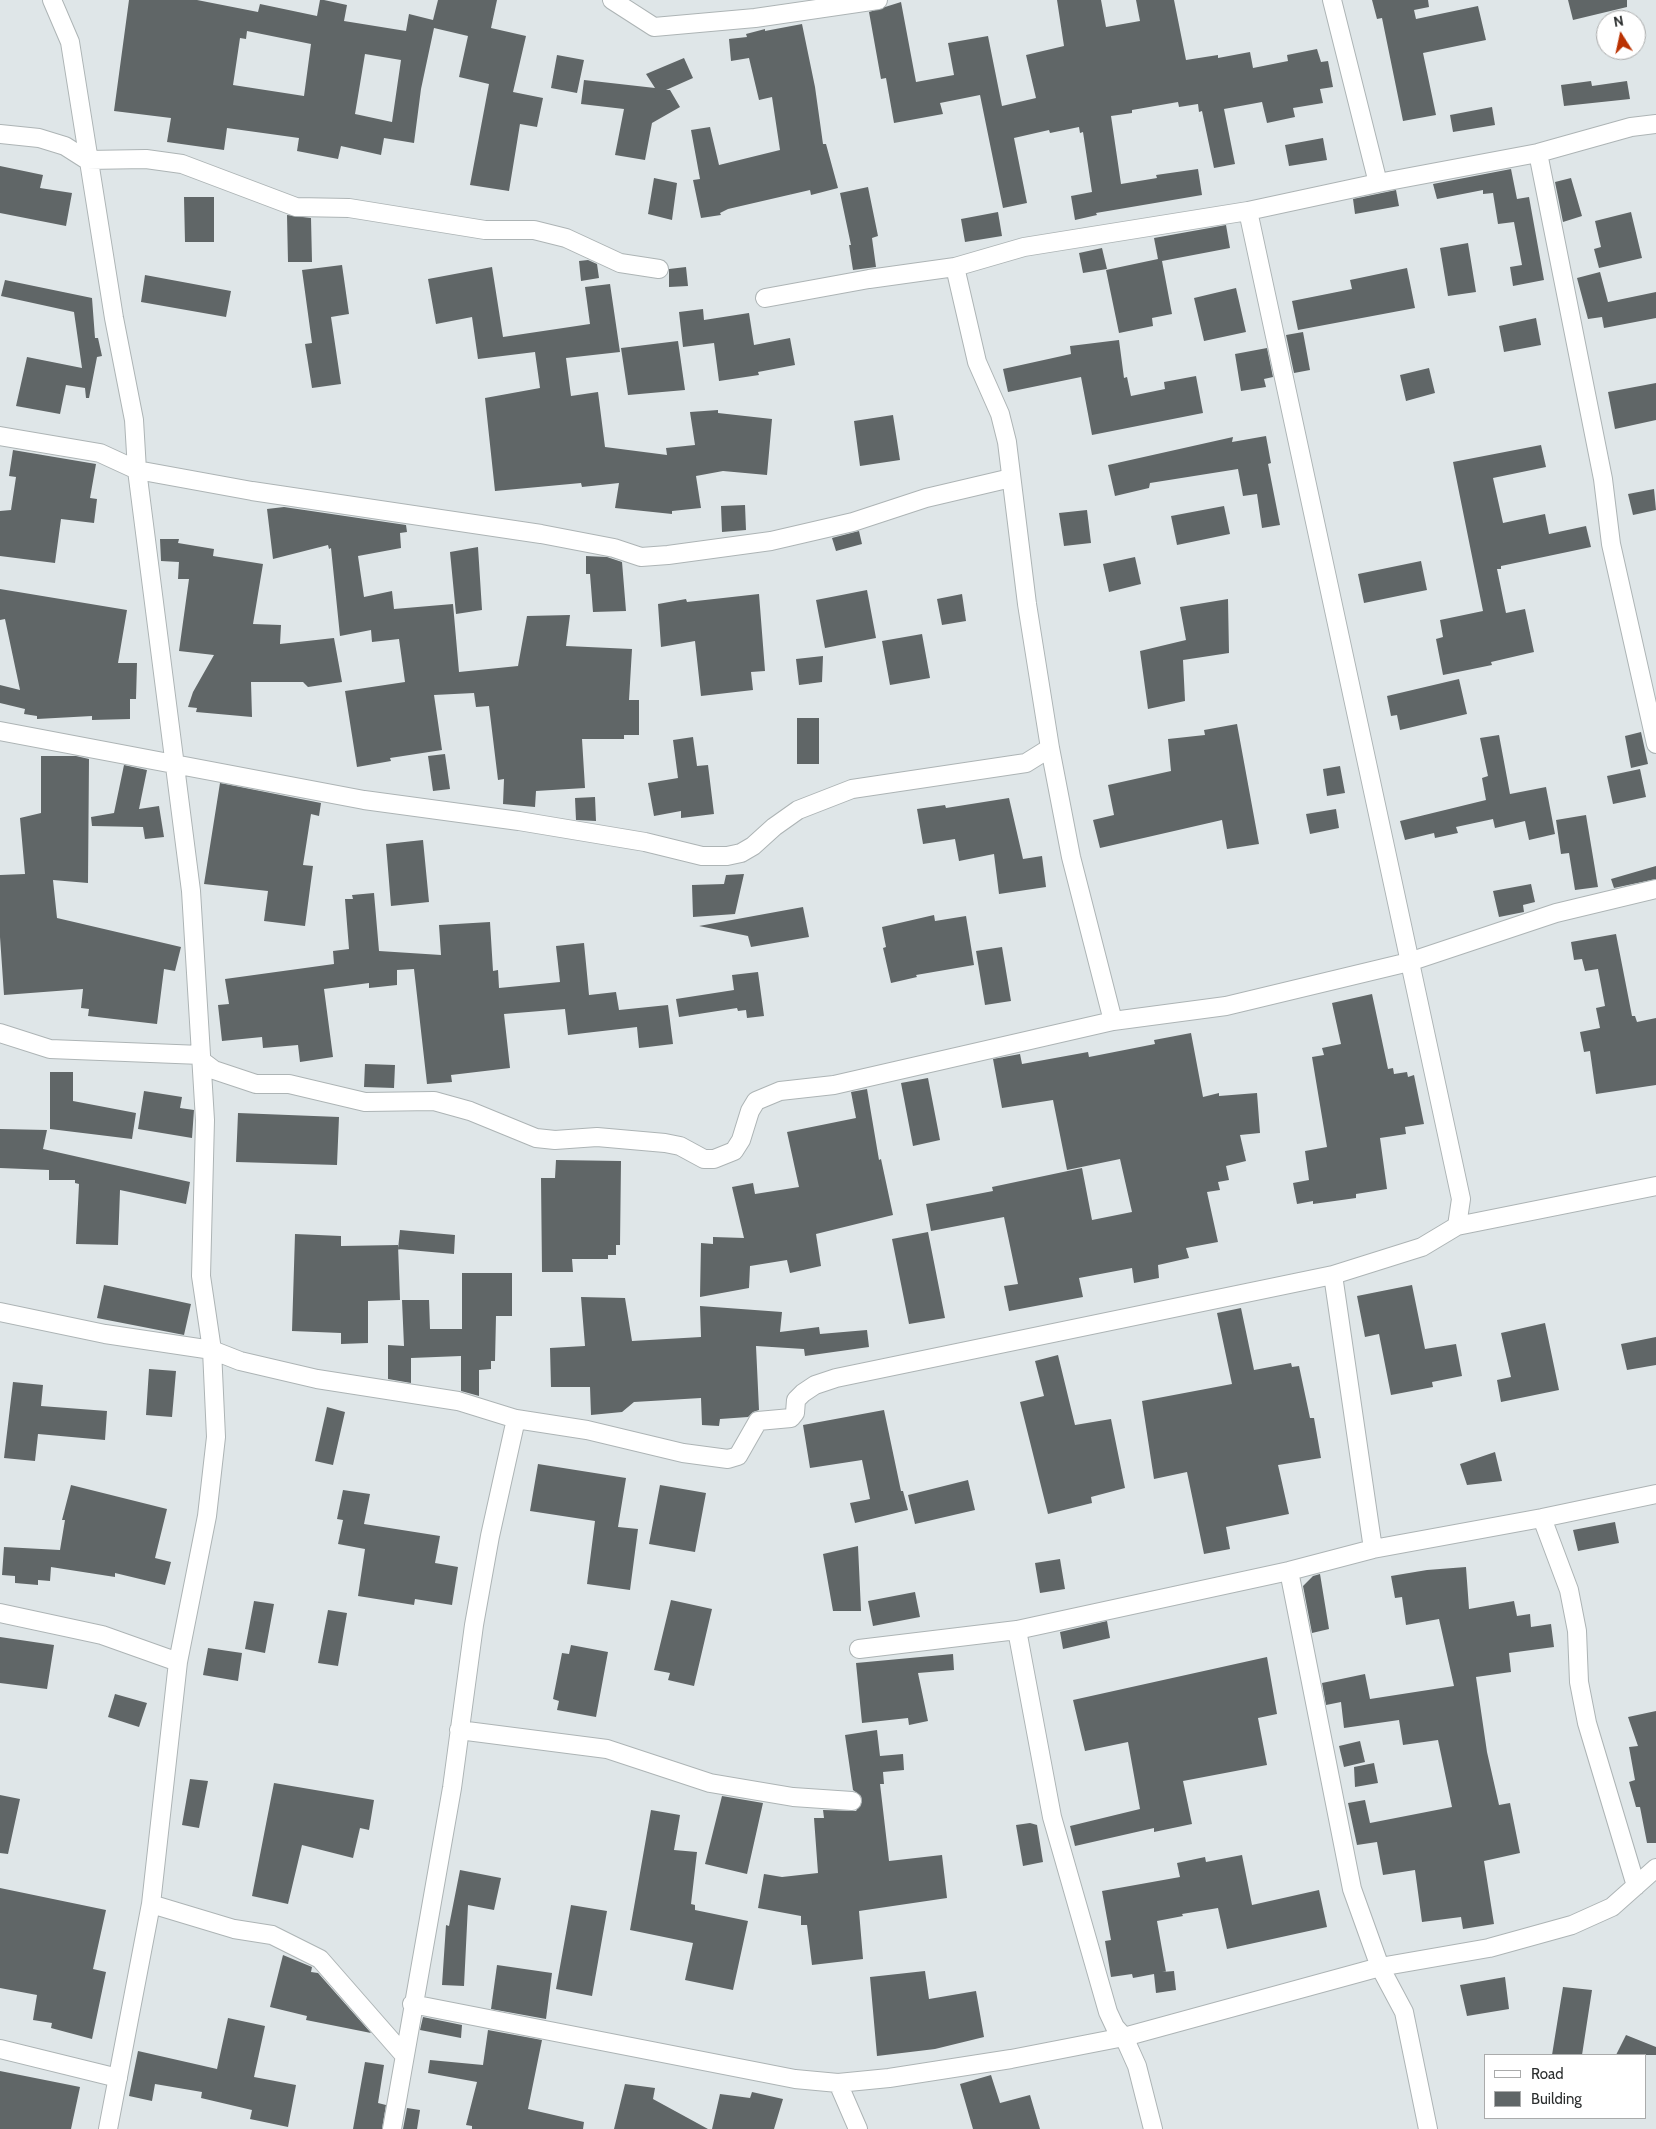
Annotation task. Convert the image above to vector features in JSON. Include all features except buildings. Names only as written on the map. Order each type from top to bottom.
[{"type":"street","points":[[52,0],[70,42],[87,160],[114,318],[134,420],[137,470],[191,891],[205,1120],[201,1276],[212,1350],[216,1437],[207,1516],[178,1662],[151,1904],[108,2129]]},
{"type":"street","points":[[612,0],[654,27],[755,18],[878,0]]},
{"type":"street","points":[[1332,0],[1378,183]]},
{"type":"street","points":[[765,298],[869,279],[955,268],[1024,247],[1248,211],[1378,183],[1538,154],[1631,128],[1656,124]]},
{"type":"street","points":[[0,134],[39,138],[56,143],[65,146],[87,160],[146,159],[182,164],[296,207],[349,208],[485,230],[534,230],[566,238],[620,262],[659,269]]},
{"type":"street","points":[[1538,154],[1602,479],[1611,544],[1656,744]]},
{"type":"street","points":[[1248,211],[1409,962],[1445,1114],[1462,1199],[1457,1226]]},
{"type":"street","points":[[955,268],[977,362],[1000,414],[1007,442],[1027,604],[1050,748],[1071,857],[1113,1021]]},
{"type":"street","points":[[0,436],[100,453],[137,470],[252,491],[541,534],[614,548],[641,557],[771,541],[853,522],[926,498],[1011,478]]},
{"type":"street","points":[[0,731],[364,800],[519,821],[646,842],[702,856],[741,853],[753,846],[774,827],[798,810],[852,789],[1026,763],[1050,748]]},
{"type":"street","points":[[1026,763],[1056,778]]},
{"type":"street","points":[[0,1033],[50,1049],[202,1058],[214,1070],[256,1084],[288,1084],[365,1102],[434,1101],[470,1111],[536,1138],[555,1140],[597,1137],[665,1143],[680,1146],[704,1159],[714,1159],[734,1151],[741,1140],[750,1111],[756,1101],[765,1096],[798,1087],[834,1085],[1113,1021],[1226,1006],[1409,962],[1556,913],[1656,889]]},
{"type":"street","points":[[0,1312],[105,1334],[212,1350],[240,1361],[317,1378],[458,1401],[516,1419],[587,1430],[683,1453],[728,1459],[738,1456],[758,1421],[791,1418],[795,1413],[796,1400],[803,1393],[815,1385],[836,1378],[1332,1275],[1422,1247],[1457,1226],[1656,1186]]},
{"type":"street","points":[[1332,1275],[1373,1549]]},
{"type":"street","points":[[392,2129],[412,2004],[452,1788],[474,1625],[490,1536],[516,1419]]},
{"type":"street","points":[[859,1649],[1017,1630],[1289,1571],[1373,1549],[1542,1518],[1656,1494]]},
{"type":"street","points":[[1542,1518],[1569,1590],[1576,1631],[1579,1682],[1587,1723],[1636,1886]]},
{"type":"street","points":[[1289,1571],[1352,1889],[1380,1967],[1404,2012],[1428,2129]]},
{"type":"street","points":[[0,1613],[102,1635],[178,1662]]},
{"type":"street","points":[[1017,1630],[1052,1817],[1108,2012],[1115,2027],[1124,2038],[1137,2066],[1152,2129]]},
{"type":"street","points":[[459,1730],[607,1749],[710,1783],[793,1797],[852,1800]]},
{"type":"street","points":[[412,2004],[795,2079],[838,2083],[889,2078],[1124,2038],[1380,1967],[1489,1948],[1572,1925],[1612,1907],[1656,1868]]},
{"type":"street","points":[[151,1904],[234,1928],[272,1935],[320,1959],[404,2055]]},
{"type":"street","points":[[0,2049],[118,2078]]},
{"type":"street","points":[[838,2083],[858,2129]]}]
